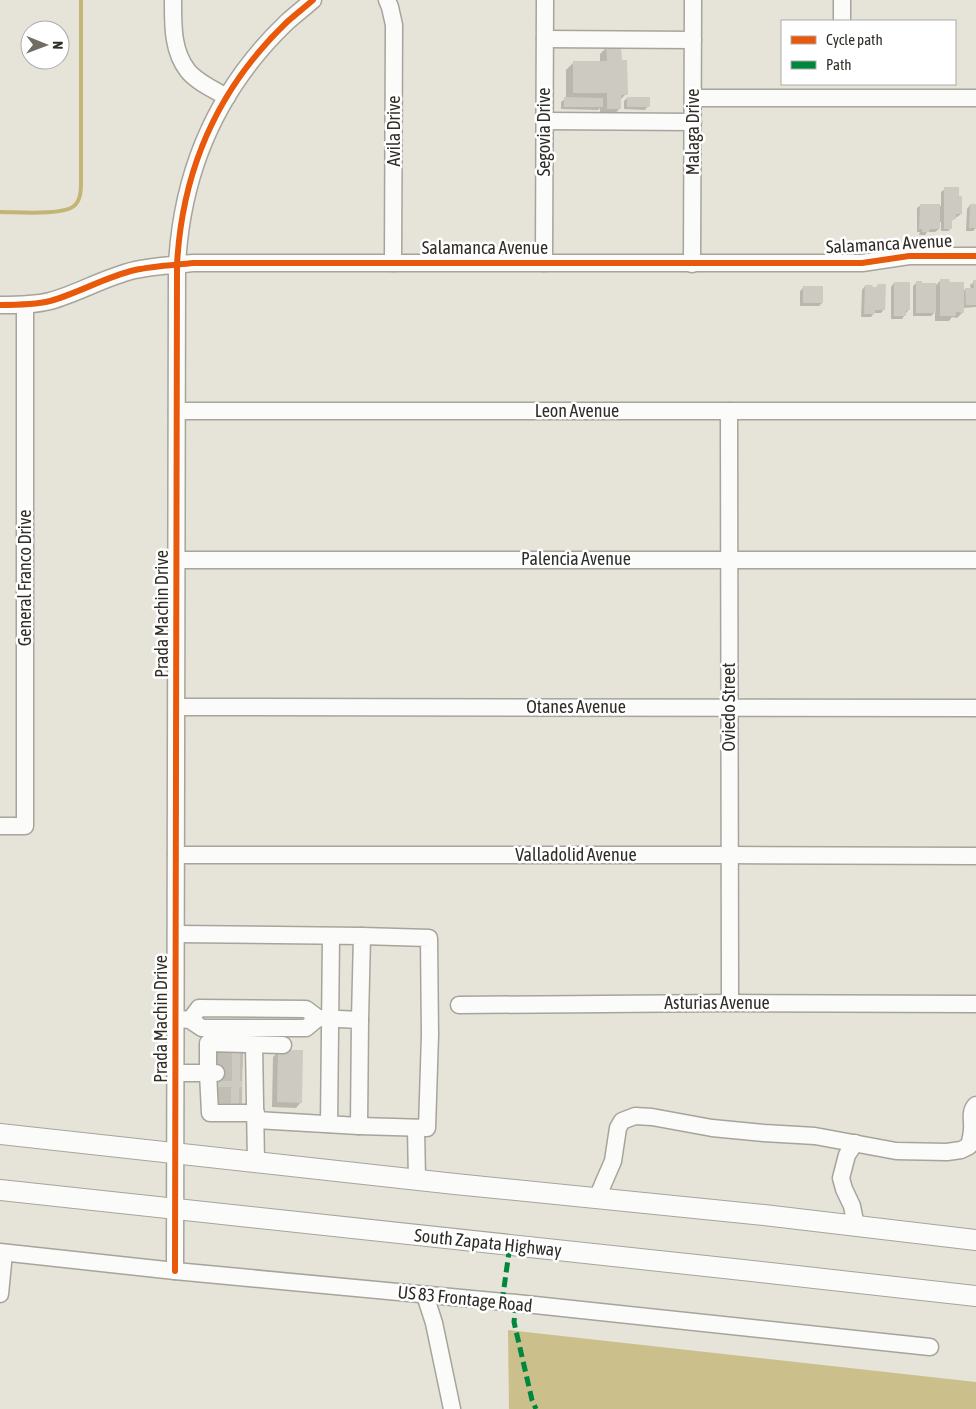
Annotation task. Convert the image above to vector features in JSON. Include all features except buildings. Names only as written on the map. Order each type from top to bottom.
[{"type":"main road","points":[[0,1134],[976,1240]]},
{"type":"main road","name":"South Zapata Highway","points":[[0,1190],[976,1296]]},
{"type":"street","points":[[173,0],[175,42],[182,62],[189,72],[203,83],[227,97]]},
{"type":"street","name":"Prada Machin Drive","points":[[175,1271],[176,1073],[183,1020],[176,934],[177,265],[180,227],[190,182],[203,143],[227,97],[262,48],[314,0]]},
{"type":"street","name":"Avila Drive","points":[[387,0],[394,25],[393,263]]},
{"type":"street","name":"Segovia Drive","points":[[544,263],[545,0]]},
{"type":"street","name":"Malaga Drive","points":[[692,264],[693,0]]},
{"type":"street","points":[[842,0],[842,20]]},
{"type":"street","points":[[545,39],[693,40]]},
{"type":"street","points":[[693,98],[841,91],[976,98]]},
{"type":"street","points":[[544,121],[693,122]]},
{"type":"street","name":"Salamanca Avenue","points":[[0,305],[25,305],[58,298],[135,270],[192,263],[692,264],[862,262],[908,256],[976,256]]},
{"type":"street","name":"General Franco Drive","points":[[0,826],[26,826],[25,305]]},
{"type":"street","name":"Leon Avenue","points":[[177,411],[976,411]]},
{"type":"street","name":"Oviedo Street","points":[[729,411],[730,1003]]},
{"type":"street","name":"Palencia Avenue","points":[[177,560],[976,560]]},
{"type":"street","name":"Otanes Avenue","points":[[177,707],[976,708]]},
{"type":"street","name":"Valladolid Avenue","points":[[176,856],[976,856]]},
{"type":"street","points":[[176,934],[429,938],[430,1035],[427,1128],[329,1124],[210,1113],[213,1095],[212,1066],[208,1043],[250,1062]]},
{"type":"street","points":[[329,1124],[324,1018],[331,936]]},
{"type":"street","points":[[359,1126],[362,936]]},
{"type":"street","name":"Asturias Avenue","points":[[459,1005],[976,1004]]},
{"type":"street","points":[[183,1020],[199,1008],[306,1009],[324,1018],[360,1020]]},
{"type":"street","points":[[250,1062],[283,1045]]},
{"type":"street","points":[[250,1062],[249,1095],[256,1117],[256,1162]]},
{"type":"street","points":[[176,1073],[212,1066]]},
{"type":"street","points":[[597,1198],[613,1161],[618,1128],[622,1120],[635,1116],[652,1117],[712,1128],[815,1136],[896,1151],[947,1152],[961,1150],[969,1146],[972,1130],[971,1115],[976,1104]]},
{"type":"street","points":[[416,1128],[417,1180]]},
{"type":"street","points":[[855,1143],[847,1155],[841,1178],[852,1206],[856,1226]]},
{"type":"street","points":[[0,1294],[2,1252]]},
{"type":"street","name":"US 83 Frontage Road","points":[[2,1252],[930,1347]]},
{"type":"street","points":[[425,1295],[434,1324],[452,1409]]},
{"type":"shaded area","points":[[508,1330],[976,1382],[976,1409],[509,1409]]},
{"type":"waterway","points":[[0,212],[40,213],[61,211],[75,205],[78,200],[81,184],[81,0]]},
{"type":"tunnel","points":[[216,1059],[243,1059]]},
{"type":"tunnel","points":[[216,1073],[242,1073]]},
{"type":"tunnel","points":[[215,1095],[242,1095]]},
{"type":"marked path","points":[[502,1302],[510,1245]]},
{"type":"marked path","points":[[516,1303],[514,1322],[532,1400],[536,1409]]},
{"type":"cycle path","points":[[175,1271],[177,265],[180,230],[196,163],[208,132],[223,103],[241,74],[263,47],[287,22],[313,0]]},
{"type":"cycle path","points":[[0,305],[44,302],[61,298],[135,270],[193,263],[862,263],[909,256],[976,256]]}]
